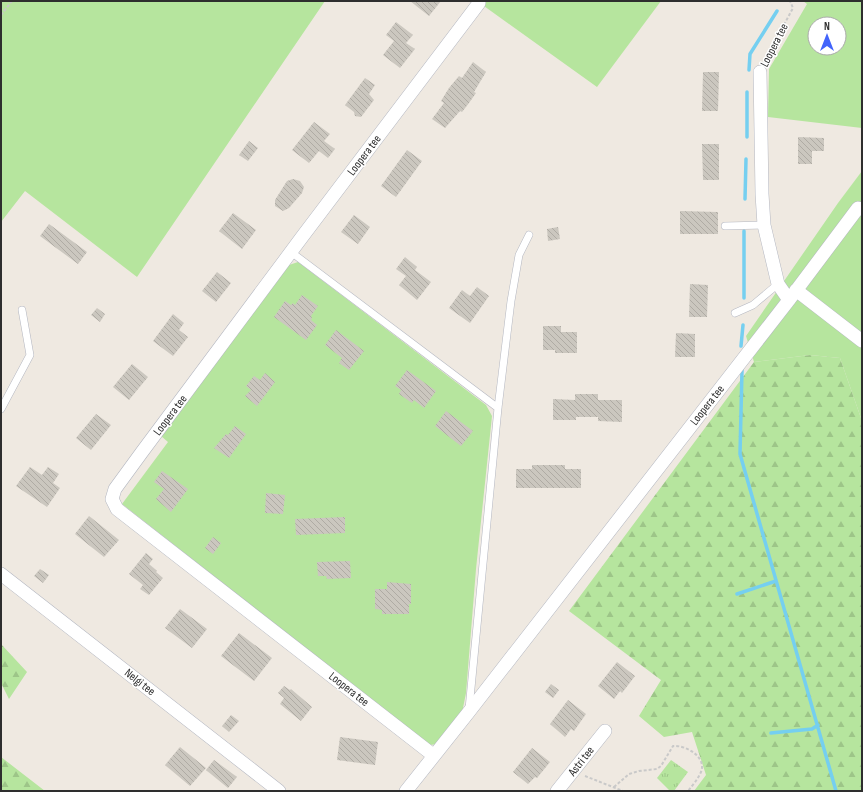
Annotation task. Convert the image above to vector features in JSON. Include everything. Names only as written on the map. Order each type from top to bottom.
[{"type":"street","name":"Loopera tee","points":[[433,755],[117,509],[112,498],[115,489],[291,252],[479,3]]},
{"type":"street","name":"Loopera tee","points":[[406,791],[792,295],[778,284],[764,225],[760,72]]},
{"type":"street","points":[[862,209],[858,208],[792,295],[862,340]]},
{"type":"street","name":"Nelgi tee","points":[[1,574],[280,791]]},
{"type":"street","name":"Astri tee","points":[[557,791],[605,731]]},
{"type":"lane","points":[[725,226],[764,225]]},
{"type":"lane","points":[[468,713],[498,408],[511,301],[519,254],[529,235]]},
{"type":"lane","points":[[291,252],[498,408]]},
{"type":"lane","points":[[735,313],[753,305],[778,284]]},
{"type":"lane","points":[[1,409],[30,355],[22,310]]},
{"type":"path","points":[[1,15],[12,1]]},
{"type":"path","name":"Loopera tee","points":[[760,72],[793,8],[790,1]]},
{"type":"path","points":[[614,787],[629,774],[657,769],[661,766],[671,748],[676,746],[684,747],[695,754],[701,763],[701,772],[688,791]]},
{"type":"path","points":[[573,771],[623,791]]},
{"type":"green space","points":[[1,1],[325,1],[137,277],[25,191],[1,222]]},
{"type":"green space","points":[[477,1],[661,1],[597,87]]},
{"type":"green space","points":[[803,1],[862,1],[862,128],[768,117],[769,69],[807,4]]},
{"type":"green space","points":[[862,171],[862,421],[840,358],[810,355],[754,362],[746,336],[838,203]]},
{"type":"green space","points":[[298,262],[486,405],[492,416],[476,569],[466,693],[462,713],[439,744],[429,745],[122,504],[168,442],[161,436],[286,266]]},
{"type":"green space","points":[[810,355],[840,358],[862,421],[862,791],[694,791],[706,775],[692,732],[664,737],[639,716],[661,680],[569,611],[754,362]]},
{"type":"green space","points":[[1,644],[27,672],[9,699],[1,683]]},
{"type":"green space","points":[[1,757],[45,791],[1,791]]},
{"type":"green space","points":[[671,760],[688,772],[674,791],[670,791],[657,778]]},
{"type":"building","points":[[410,1],[441,1],[429,16]]},
{"type":"building","points":[[396,22],[413,35],[406,43],[415,49],[400,68],[383,55],[394,41],[386,35]]},
{"type":"building","points":[[473,62],[486,72],[474,92],[476,93],[469,103],[445,128],[432,119],[444,103],[441,101],[449,88],[459,76],[462,78]]},
{"type":"building","points":[[703,72],[719,72],[718,111],[702,111]]},
{"type":"building","points":[[365,78],[375,85],[369,94],[374,100],[361,117],[355,116],[354,112],[345,105]]},
{"type":"building","points":[[314,122],[330,134],[324,141],[335,149],[328,158],[319,151],[309,163],[292,150]]},
{"type":"building","points":[[798,137],[824,138],[824,151],[812,151],[812,164],[798,164]]},
{"type":"building","points":[[249,141],[258,148],[248,161],[239,155]]},
{"type":"building","points":[[702,144],[719,144],[719,180],[703,180]]},
{"type":"building","points":[[407,150],[422,161],[396,197],[381,186]]},
{"type":"building","points":[[293,179],[300,181],[304,187],[302,193],[289,208],[283,211],[275,206],[275,200],[287,181]]},
{"type":"building","points":[[680,211],[718,212],[718,234],[680,234]]},
{"type":"building","points":[[233,213],[256,230],[242,249],[219,231]]},
{"type":"building","points":[[354,215],[370,227],[358,244],[341,232]]},
{"type":"building","points":[[49,224],[87,252],[78,264],[40,236]]},
{"type":"building","points":[[558,227],[560,239],[548,241],[547,229]]},
{"type":"building","points":[[405,257],[417,267],[415,270],[431,282],[417,300],[399,285],[406,276],[396,269]]},
{"type":"building","points":[[217,272],[231,283],[216,302],[202,291]]},
{"type":"building","points":[[690,284],[708,285],[707,317],[689,317]]},
{"type":"building","points":[[477,287],[489,296],[470,323],[449,308],[462,290],[470,296]]},
{"type":"building","points":[[302,295],[318,306],[311,316],[311,320],[317,325],[306,340],[274,317],[285,301],[291,305],[293,303],[295,305]]},
{"type":"building","points":[[97,308],[105,314],[100,322],[91,315]]},
{"type":"building","points":[[173,314],[184,323],[179,330],[188,337],[173,356],[153,341]]},
{"type":"building","points":[[543,326],[561,326],[561,332],[577,332],[577,353],[555,353],[555,350],[543,350]]},
{"type":"building","points":[[336,330],[364,351],[349,370],[339,363],[342,358],[325,345]]},
{"type":"building","points":[[676,333],[695,334],[695,357],[675,357]]},
{"type":"building","points":[[132,364],[148,377],[129,400],[113,387]]},
{"type":"building","points":[[407,370],[436,391],[424,408],[414,400],[412,403],[399,394],[401,390],[395,386]]},
{"type":"building","points":[[265,373],[275,382],[257,406],[245,396],[251,390],[246,386],[254,376],[260,380]]},
{"type":"building","points":[[575,394],[598,394],[598,400],[622,400],[622,422],[598,421],[598,417],[576,417],[576,420],[553,420],[553,399],[575,400]]},
{"type":"building","points":[[446,411],[473,431],[461,446],[435,426]]},
{"type":"building","points":[[96,414],[111,425],[91,450],[76,438]]},
{"type":"building","points":[[235,426],[246,434],[229,458],[214,448]]},
{"type":"building","points":[[532,465],[565,465],[565,469],[581,469],[581,488],[516,488],[516,469],[532,469]]},
{"type":"building","points":[[30,467],[42,475],[48,467],[59,474],[53,483],[60,488],[47,507],[16,486]]},
{"type":"building","points":[[162,471],[188,489],[171,512],[156,499],[164,489],[154,482]]},
{"type":"building","points":[[266,493],[285,495],[283,514],[265,513]]},
{"type":"building","points":[[89,516],[119,540],[104,557],[75,534]]},
{"type":"building","points":[[345,517],[345,533],[296,535],[295,519]]},
{"type":"building","points":[[213,537],[221,543],[213,554],[205,548]]},
{"type":"building","points":[[146,553],[153,559],[149,564],[163,578],[149,595],[140,589],[143,585],[129,574]]},
{"type":"building","points":[[350,561],[351,578],[327,579],[326,576],[318,576],[317,562]]},
{"type":"building","points":[[40,569],[49,575],[43,583],[34,576]]},
{"type":"building","points":[[387,582],[411,584],[411,604],[409,604],[409,614],[382,614],[382,610],[375,609],[375,589],[387,589]]},
{"type":"building","points":[[180,609],[207,629],[192,648],[165,628]]},
{"type":"building","points":[[239,633],[272,658],[254,681],[221,656]]},
{"type":"building","points":[[617,662],[635,676],[622,693],[620,691],[614,699],[598,686]]},
{"type":"building","points":[[551,684],[559,690],[553,698],[545,692]]},
{"type":"building","points":[[284,686],[290,690],[291,689],[312,707],[301,721],[280,704],[284,698],[278,693]]},
{"type":"building","points":[[568,700],[586,714],[574,731],[571,729],[565,737],[550,724]]},
{"type":"building","points":[[231,715],[239,721],[229,732],[222,726]]},
{"type":"building","points":[[340,737],[378,742],[375,765],[337,760]]},
{"type":"building","points":[[180,747],[206,768],[190,786],[165,765]]},
{"type":"building","points":[[532,748],[550,762],[537,778],[535,777],[528,784],[513,772]]},
{"type":"building","points":[[214,760],[237,777],[228,788],[206,770]]},
{"type":"waterway","points":[[749,70],[750,54],[777,11]]},
{"type":"waterway","points":[[747,92],[747,137]]},
{"type":"waterway","points":[[745,199],[746,159]]},
{"type":"waterway","points":[[744,231],[744,298]]},
{"type":"waterway","points":[[741,346],[743,325]]},
{"type":"waterway","points":[[742,370],[740,454],[836,791]]},
{"type":"waterway","points":[[737,594],[776,581]]},
{"type":"waterway","points":[[771,733],[812,729],[818,725]]}]
